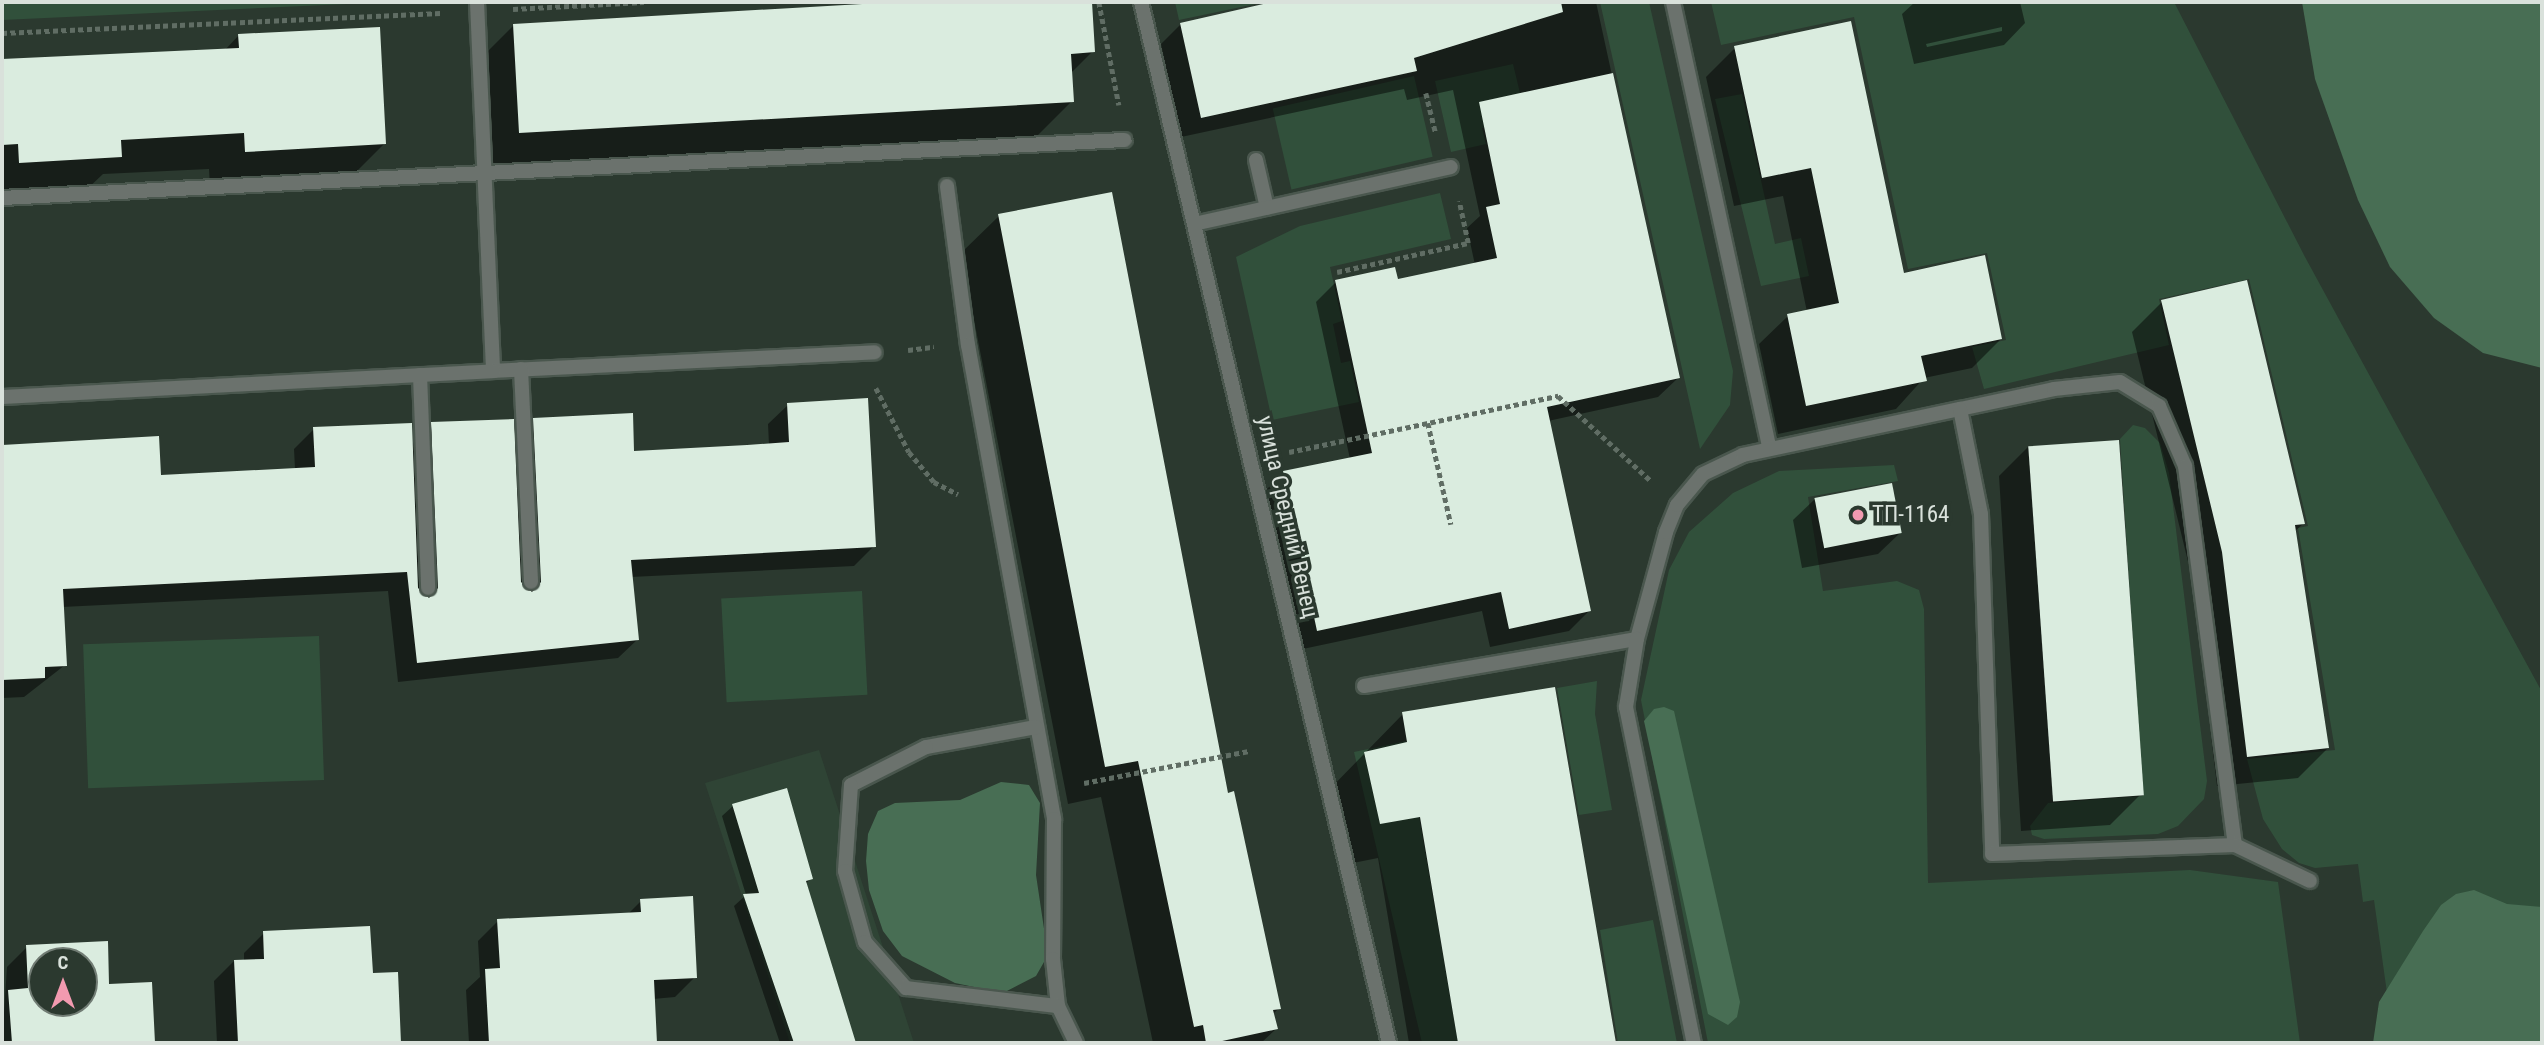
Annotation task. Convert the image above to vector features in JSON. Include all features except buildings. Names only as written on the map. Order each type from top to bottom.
[{"type":"street","name":"улица Средний Венец","points":[[1140,2],[1389,1043]]},
{"type":"street","points":[[1673,2],[1770,449]]},
{"type":"street","points":[[478,6],[493,371]]},
{"type":"street","points":[[2,198],[1125,140]]},
{"type":"street","points":[[1256,160],[1267,208]]},
{"type":"street","points":[[1194,224],[1451,167]]},
{"type":"street","points":[[947,186],[968,345],[1054,819],[1053,959],[1058,1006],[1076,1043]]},
{"type":"street","points":[[2,397],[875,352]]},
{"type":"street","points":[[521,369],[531,582]]},
{"type":"street","points":[[419,375],[428,588]]},
{"type":"street","points":[[1694,1043],[1626,707],[1637,639],[1677,505],[1703,474],[1770,449],[2054,389],[2120,382],[2159,407],[2185,466],[2235,845]]},
{"type":"street","points":[[1959,409],[1981,514],[1992,854],[2235,845],[2310,881]]},
{"type":"street","points":[[1364,686],[1637,639]]},
{"type":"street","points":[[1036,727],[926,747],[851,785],[845,871],[865,942],[906,988],[1058,1006]]},
{"type":"path","points":[[2,33],[478,6],[645,2]]},
{"type":"path","points":[[1099,2],[1125,140]]},
{"type":"path","points":[[1337,272],[1468,243],[1451,167]]},
{"type":"path","points":[[875,352],[968,345]]},
{"type":"path","points":[[858,353],[909,452],[934,482],[997,514]]},
{"type":"path","points":[[1289,452],[1558,397],[1677,505]]},
{"type":"path","points":[[1428,423],[1451,524]]},
{"type":"path","points":[[1049,790],[1249,751]]},
{"type":"shaded area","points":[[2,2],[391,2],[2,20]]},
{"type":"shaded area","points":[[1175,2],[1265,2],[1179,20]]},
{"type":"shaded area","points":[[1600,2],[1649,2],[1733,371],[1730,405],[1700,449]]},
{"type":"shaded area","points":[[1711,2],[2174,2],[2305,257],[2542,692],[2542,1043],[2394,1043],[2374,900],[2363,902],[2358,864],[2315,868],[2299,863],[2282,849],[2263,819],[2247,759],[2335,750],[2298,528],[2308,526],[2249,279],[2159,299],[2169,345],[1984,389],[1972,347],[2006,340],[1987,253],[1908,269],[1854,17],[1721,45]]},
{"type":"shaded area","points":[[2302,2],[2542,2],[2542,368],[2483,353],[2434,318],[2390,267],[2358,200],[2315,79]]},
{"type":"shaded area","points":[[1513,64],[1526,118],[1482,128],[1486,144],[1451,152],[1435,81]]},
{"type":"shaded area","points":[[1414,76],[1433,157],[1291,189],[1273,109]]},
{"type":"shaded area","points":[[1742,94],[1775,244],[1801,238],[1809,276],[1761,286],[1715,99]]},
{"type":"shaded area","points":[[1440,193],[1451,239],[1330,267],[1342,321],[1333,324],[1341,363],[1350,361],[1359,402],[1272,420],[1236,257],[1300,226]]},
{"type":"shaded area","points":[[2133,425],[2145,428],[2160,443],[2169,473],[2207,781],[2204,799],[2178,826],[2158,834],[2044,839],[2032,835],[2030,826],[2048,803],[2143,796],[2120,439]]},
{"type":"shaded area","points":[[1894,465],[1898,481],[1808,497],[1823,591],[1897,581],[1919,590],[1924,609],[1928,883],[2190,870],[2278,882],[2300,1043],[1708,1043],[1641,700],[1669,570],[1689,532],[1733,493],[1779,471]]},
{"type":"shaded area","points":[[862,591],[867,695],[727,702],[721,598]]},
{"type":"shaded area","points":[[319,636],[324,780],[88,788],[83,644]]},
{"type":"shaded area","points":[[1597,681],[1595,714],[1612,810],[1579,815],[1557,688]]},
{"type":"shaded area","points":[[1664,707],[1674,711],[1740,1002],[1737,1017],[1728,1025],[1708,1014],[1644,721],[1654,709]]},
{"type":"shaded area","points":[[1406,741],[1458,1043],[1422,1043],[1354,752]]},
{"type":"shaded area","points":[[819,750],[914,1043],[790,1043],[705,783]]},
{"type":"shaded area","points":[[1001,782],[1029,785],[1040,803],[1036,875],[1046,942],[1044,962],[1036,976],[1003,993],[955,983],[902,956],[883,931],[869,890],[866,861],[868,834],[878,811],[895,803],[960,800]]},
{"type":"shaded area","points":[[2474,890],[2507,904],[2542,907],[2542,1043],[2373,1043],[2379,1002],[2423,931],[2441,905],[2456,894]]},
{"type":"shaded area","points":[[1653,920],[1677,1043],[1618,1043],[1600,930]]},
{"type":"place","name":"ТП-1164","points":[[1858,515]]}]
